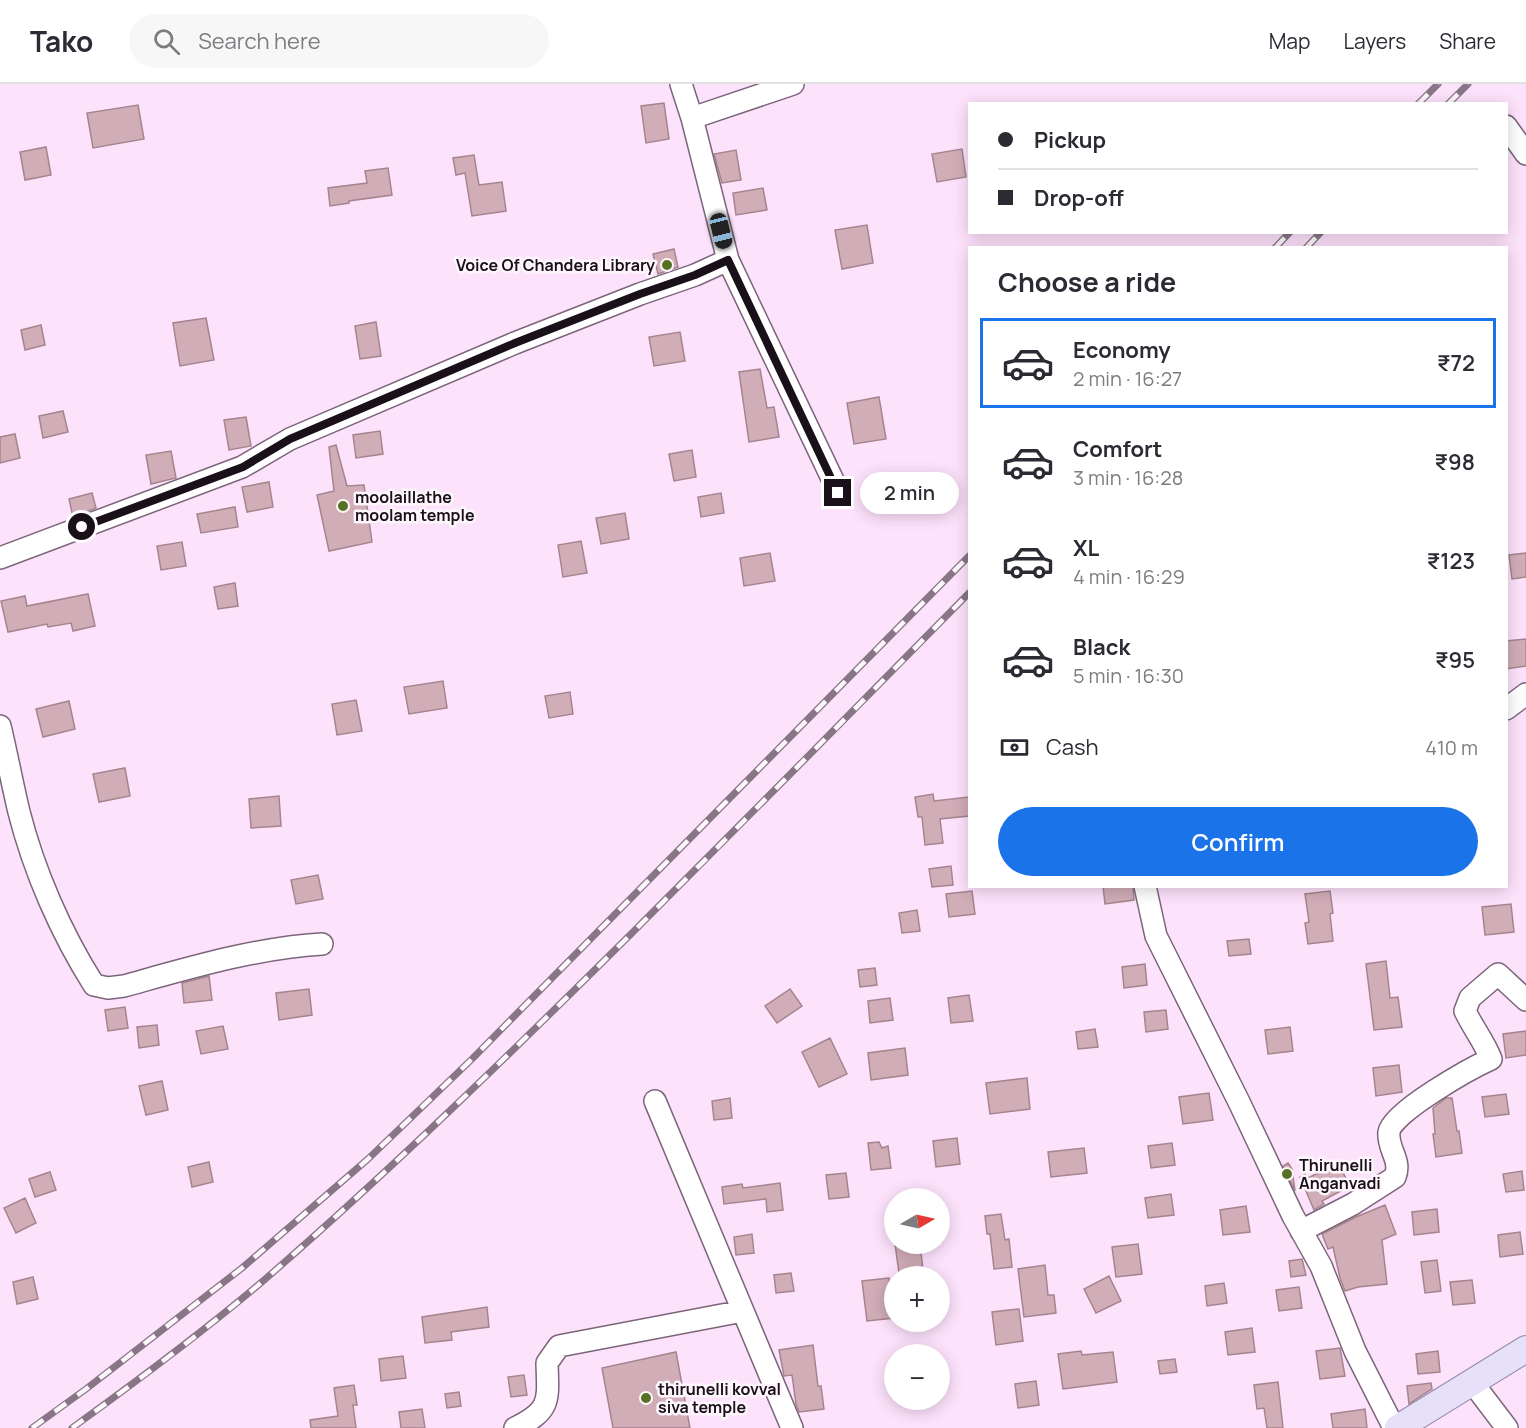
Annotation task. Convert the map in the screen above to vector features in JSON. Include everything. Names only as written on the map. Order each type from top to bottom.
[{"type":"main road","points":[[1396,1428],[1526,1349]]},
{"type":"street","points":[[681,84],[692,118],[728,260],[838,493]]},
{"type":"street","points":[[692,118],[792,84]]},
{"type":"street","points":[[1508,129],[1526,154]]},
{"type":"street","points":[[0,558],[243,467],[290,439],[515,343],[695,275],[728,260]]},
{"type":"street","points":[[1508,708],[1526,694]]},
{"type":"street","points":[[0,726],[19,812],[33,854],[52,903],[82,966],[94,985],[108,988],[124,986],[229,958],[322,944]]},
{"type":"street","points":[[1145,888],[1156,936],[1270,1170],[1321,1266],[1355,1352],[1396,1428]]},
{"type":"street","points":[[1301,1231],[1353,1204],[1395,1177],[1398,1170],[1388,1136],[1389,1128],[1425,1097],[1459,1074],[1491,1059],[1485,1043],[1472,1026],[1465,1011],[1470,998],[1498,974],[1526,1000]]},
{"type":"street","points":[[655,1101],[792,1428]]},
{"type":"street","points":[[515,1428],[534,1419],[548,1400],[547,1363],[559,1346],[743,1311]]},
{"type":"street","points":[[1472,1382],[1507,1428]]},
{"type":"building","points":[[664,103],[669,139],[646,143],[641,106]]},
{"type":"building","points":[[138,105],[144,139],[93,148],[87,113]]},
{"type":"building","points":[[46,147],[51,175],[25,180],[20,152]]},
{"type":"building","points":[[962,149],[966,177],[937,182],[932,154]]},
{"type":"building","points":[[736,150],[741,180],[722,183],[714,154]]},
{"type":"building","points":[[474,155],[479,185],[502,182],[506,211],[472,216],[465,173],[456,175],[453,158]]},
{"type":"building","points":[[388,168],[392,195],[330,206],[328,188],[367,183],[365,171]]},
{"type":"building","points":[[763,188],[767,210],[736,215],[733,193]]},
{"type":"building","points":[[867,225],[873,263],[842,269],[835,230]]},
{"type":"building","name":"Voice Of Chandera Library","points":[[674,249],[678,267],[658,274],[653,254]]},
{"type":"building","points":[[206,318],[214,360],[180,366],[173,323]]},
{"type":"building","points":[[376,322],[381,356],[360,359],[355,326]]},
{"type":"building","points":[[41,325],[45,345],[25,350],[21,330]]},
{"type":"building","points":[[680,332],[685,361],[654,366],[649,337]]},
{"type":"building","points":[[760,369],[767,408],[774,407],[779,437],[749,442],[739,372]]},
{"type":"building","points":[[879,397],[886,439],[854,444],[847,403]]},
{"type":"building","points":[[63,411],[68,432],[43,438],[39,416]]},
{"type":"building","points":[[246,417],[251,446],[229,450],[224,420]]},
{"type":"building","points":[[380,431],[383,454],[356,458],[353,435]]},
{"type":"building","points":[[15,434],[20,458],[0,463],[0,437]]},
{"type":"building","name":"moolaillathe moolam temple","points":[[336,445],[347,486],[364,485],[372,542],[329,551],[317,495],[334,491],[329,447]]},
{"type":"building","points":[[692,450],[696,477],[674,481],[669,454]]},
{"type":"building","points":[[171,451],[176,478],[151,484],[146,455]]},
{"type":"building","points":[[269,482],[273,507],[247,512],[242,487]]},
{"type":"building","points":[[92,493],[96,508],[73,517],[69,499]]},
{"type":"building","points":[[721,493],[724,513],[701,517],[698,497]]},
{"type":"building","points":[[235,507],[238,527],[201,533],[197,514]]},
{"type":"building","points":[[625,513],[629,539],[601,544],[596,518]]},
{"type":"building","points":[[581,541],[587,573],[563,577],[558,545]]},
{"type":"building","points":[[182,542],[186,566],[161,570],[157,546]]},
{"type":"building","points":[[770,553],[775,581],[744,586],[740,558]]},
{"type":"building","points":[[1526,553],[1526,577],[1512,579],[1509,555]]},
{"type":"building","points":[[235,583],[238,606],[218,609],[214,587]]},
{"type":"building","points":[[88,594],[95,626],[73,631],[71,623],[48,627],[47,624],[8,632],[1,601],[25,596],[27,606]]},
{"type":"building","points":[[1526,639],[1526,666],[1508,669],[1508,641]]},
{"type":"building","points":[[443,681],[447,708],[409,714],[404,687]]},
{"type":"building","points":[[570,692],[573,714],[549,718],[545,696]]},
{"type":"building","points":[[356,700],[362,731],[337,735],[332,704]]},
{"type":"building","points":[[69,701],[75,729],[43,737],[36,709]]},
{"type":"building","points":[[125,768],[130,796],[99,802],[93,774]]},
{"type":"building","points":[[933,794],[934,801],[968,797],[968,816],[940,819],[943,843],[925,845],[922,817],[918,817],[915,797]]},
{"type":"building","points":[[279,796],[281,826],[251,828],[249,799]]},
{"type":"building","points":[[951,866],[953,885],[932,887],[929,869]]},
{"type":"building","points":[[318,875],[323,899],[296,904],[291,880]]},
{"type":"building","points":[[1103,888],[1133,888],[1134,900],[1105,904]]},
{"type":"building","points":[[972,891],[975,914],[949,917],[946,894]]},
{"type":"building","points":[[1330,891],[1333,941],[1308,944],[1305,923],[1309,922],[1305,894]]},
{"type":"building","points":[[1511,904],[1514,932],[1485,935],[1482,907]]},
{"type":"building","points":[[917,910],[920,931],[902,933],[899,913]]},
{"type":"building","points":[[1249,939],[1251,954],[1229,956],[1227,941]]},
{"type":"building","points":[[1386,961],[1390,998],[1398,997],[1402,1027],[1374,1030],[1366,964]]},
{"type":"building","points":[[1145,964],[1147,985],[1124,988],[1122,967]]},
{"type":"building","points":[[875,968],[877,985],[860,987],[858,970]]},
{"type":"building","points":[[209,976],[212,1000],[184,1003],[182,983]]},
{"type":"building","points":[[309,989],[312,1015],[279,1020],[276,993]]},
{"type":"building","points":[[790,989],[802,1006],[777,1023],[765,1006]]},
{"type":"building","points":[[969,995],[973,1021],[951,1023],[948,998]]},
{"type":"building","points":[[890,998],[893,1020],[870,1023],[868,1001]]},
{"type":"building","points":[[125,1007],[128,1028],[108,1031],[105,1010]]},
{"type":"building","points":[[1166,1010],[1168,1029],[1146,1032],[1144,1012]]},
{"type":"building","points":[[157,1025],[159,1045],[139,1048],[137,1027]]},
{"type":"building","points":[[223,1026],[228,1049],[201,1054],[196,1031]]},
{"type":"building","points":[[1290,1027],[1293,1051],[1268,1054],[1265,1030]]},
{"type":"building","points":[[1095,1029],[1098,1047],[1078,1049],[1076,1032]]},
{"type":"building","points":[[1526,1031],[1526,1055],[1506,1058],[1503,1034]]},
{"type":"building","points":[[830,1038],[847,1074],[819,1087],[802,1052]]},
{"type":"building","points":[[905,1048],[908,1075],[871,1080],[868,1053]]},
{"type":"building","points":[[1399,1065],[1402,1092],[1376,1096],[1373,1068]]},
{"type":"building","points":[[1027,1078],[1030,1109],[990,1114],[986,1083]]},
{"type":"building","points":[[162,1081],[168,1110],[146,1115],[139,1086]]},
{"type":"building","points":[[1209,1093],[1213,1120],[1183,1124],[1179,1097]]},
{"type":"building","points":[[1506,1094],[1509,1114],[1485,1117],[1482,1097]]},
{"type":"building","points":[[730,1098],[732,1118],[714,1120],[712,1101]]},
{"type":"building","points":[[1446,1098],[1452,1098],[1462,1153],[1436,1157],[1433,1108]]},
{"type":"building","points":[[957,1138],[960,1164],[936,1167],[933,1141]]},
{"type":"building","points":[[879,1142],[882,1148],[888,1146],[891,1168],[871,1170],[868,1143]]},
{"type":"building","points":[[1172,1143],[1175,1165],[1151,1168],[1148,1146]]},
{"type":"building","points":[[1084,1148],[1087,1173],[1051,1177],[1048,1152]]},
{"type":"building","points":[[209,1162],[213,1182],[192,1187],[188,1167]]},
{"type":"building","points":[[1288,1163],[1292,1169],[1295,1191],[1283,1166]]},
{"type":"building","points":[[1338,1163],[1350,1186],[1322,1201],[1324,1204],[1314,1210],[1300,1177],[1305,1174],[1308,1178]]},
{"type":"building","points":[[1522,1171],[1524,1190],[1506,1192],[1503,1174]]},
{"type":"building","points":[[50,1172],[56,1190],[35,1197],[29,1179]]},
{"type":"building","points":[[846,1173],[849,1197],[829,1199],[826,1175]]},
{"type":"building","points":[[780,1183],[783,1210],[767,1212],[766,1199],[724,1204],[722,1187],[742,1184],[743,1188]]},
{"type":"building","points":[[1171,1194],[1174,1215],[1148,1218],[1145,1198]]},
{"type":"building","points":[[25,1198],[36,1223],[16,1233],[4,1208]]},
{"type":"building","points":[[1385,1205],[1396,1234],[1382,1240],[1387,1284],[1358,1287],[1345,1291],[1333,1247],[1328,1249],[1322,1234]]},
{"type":"building","points":[[1246,1206],[1250,1232],[1223,1235],[1220,1210]]},
{"type":"building","points":[[1437,1209],[1439,1232],[1414,1235],[1412,1212]]},
{"type":"building","points":[[1001,1214],[1005,1240],[1009,1239],[1012,1267],[994,1269],[990,1234],[987,1234],[985,1216]]},
{"type":"building","points":[[1520,1232],[1523,1254],[1500,1257],[1498,1235]]},
{"type":"building","points":[[752,1234],[754,1253],[736,1255],[734,1237]]},
{"type":"building","points":[[1138,1244],[1142,1274],[1116,1277],[1112,1247]]},
{"type":"building","points":[[896,1254],[921,1254],[923,1266],[898,1266]]},
{"type":"building","points":[[1302,1259],[1306,1275],[1291,1277],[1289,1261]]},
{"type":"building","points":[[1437,1260],[1441,1291],[1425,1293],[1421,1262]]},
{"type":"building","points":[[1045,1265],[1048,1295],[1054,1295],[1056,1313],[1024,1317],[1018,1269]]},
{"type":"building","points":[[791,1273],[794,1291],[776,1293],[774,1275]]},
{"type":"building","points":[[1109,1276],[1121,1301],[1096,1313],[1084,1289]]},
{"type":"building","points":[[33,1277],[38,1299],[17,1304],[13,1282]]},
{"type":"building","points":[[884,1279],[884,1319],[867,1321],[862,1281]]},
{"type":"building","points":[[1472,1280],[1475,1303],[1453,1305],[1450,1282]]},
{"type":"building","points":[[1224,1283],[1227,1303],[1207,1306],[1205,1286]]},
{"type":"building","points":[[1299,1287],[1302,1308],[1279,1311],[1276,1290]]},
{"type":"building","points":[[487,1307],[489,1327],[451,1332],[452,1340],[425,1343],[422,1317]]},
{"type":"building","points":[[1019,1309],[1023,1341],[996,1345],[992,1312]]},
{"type":"building","points":[[1252,1328],[1255,1352],[1228,1355],[1225,1332]]},
{"type":"building","points":[[813,1345],[818,1386],[821,1386],[824,1409],[799,1412],[792,1375],[784,1376],[779,1350]]},
{"type":"building","points":[[1340,1348],[1345,1376],[1320,1379],[1316,1351]]},
{"type":"building","points":[[1081,1351],[1082,1355],[1113,1352],[1117,1382],[1063,1389],[1058,1354]]},
{"type":"building","points":[[1438,1351],[1440,1372],[1418,1374],[1416,1354]]},
{"type":"building","name":"thirunelli kovval siva temple","points":[[676,1352],[690,1428],[613,1428],[602,1368]]},
{"type":"building","points":[[403,1356],[406,1378],[381,1381],[379,1359]]},
{"type":"building","points":[[1175,1359],[1177,1372],[1160,1374],[1158,1361]]},
{"type":"building","points":[[524,1375],[527,1395],[511,1397],[508,1377]]},
{"type":"building","points":[[1036,1381],[1039,1405],[1018,1408],[1015,1384]]},
{"type":"building","points":[[1278,1382],[1283,1428],[1267,1428],[1264,1408],[1257,1409],[1254,1385]]},
{"type":"building","points":[[1431,1383],[1432,1389],[1409,1404],[1407,1386]]},
{"type":"building","points":[[354,1385],[357,1405],[353,1405],[356,1428],[311,1428],[310,1420],[338,1416],[334,1388]]},
{"type":"building","points":[[459,1392],[461,1406],[447,1408],[445,1394]]},
{"type":"building","points":[[422,1409],[425,1428],[401,1428],[399,1412]]},
{"type":"building","points":[[1365,1409],[1367,1428],[1333,1428],[1331,1414]]},
{"type":"railway","points":[[1420,102],[1438,84]]},
{"type":"railway","points":[[1450,102],[1468,84]]},
{"type":"railway","points":[[1277,246],[1288,234]]},
{"type":"railway","points":[[1308,246],[1319,234]]},
{"type":"railway","points":[[32,1428],[242,1268],[368,1159],[472,1059],[968,557]]},
{"type":"railway","points":[[72,1428],[240,1300],[404,1154],[631,934],[968,594]]},
{"type":"place","name":"Voice Of Chandera Library","points":[[667,265]]},
{"type":"place","name":"moolaillathe moolam temple","points":[[343,506]]},
{"type":"place","name":"Thirunelli Anganvadi","points":[[1287,1174]]},
{"type":"place","name":"thirunelli kovval siva temple","points":[[646,1398]]},
{"type":"route","points":[[82,527],[243,467],[290,439],[515,343],[695,275],[728,260],[838,493]]}]
